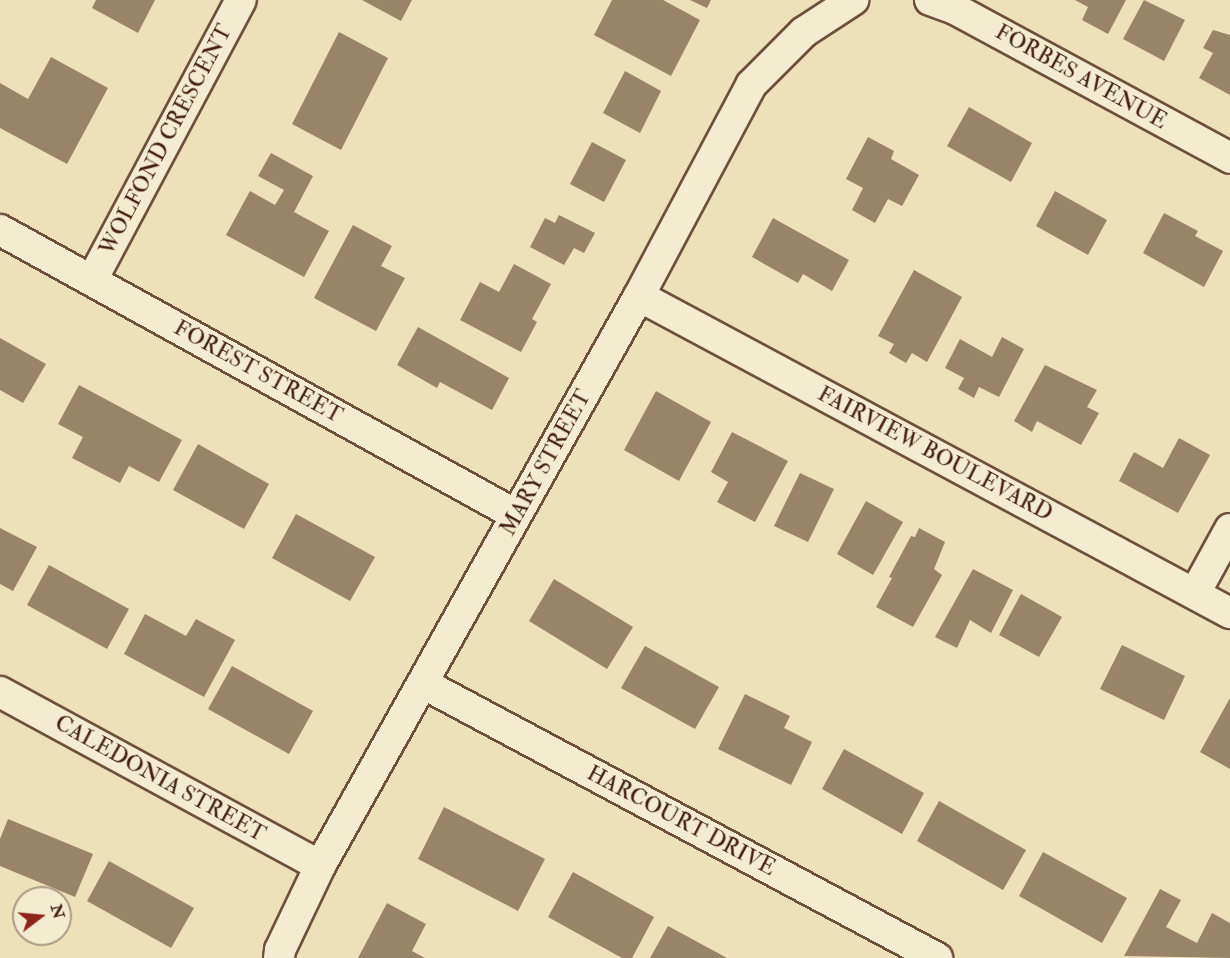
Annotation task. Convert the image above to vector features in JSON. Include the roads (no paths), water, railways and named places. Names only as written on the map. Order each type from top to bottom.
[{"type":"street","name":"WOLFOND CRESCENT","points":[[92,280],[241,0]]},
{"type":"street","name":"MARY STREET","points":[[279,958],[280,950],[320,866],[424,684],[639,296],[751,85],[804,32],[853,0]]},
{"type":"street","name":"FORBES AVENUE","points":[[930,0],[956,9],[1230,158]]},
{"type":"street","name":"FOREST STREET","points":[[0,230],[516,515]]},
{"type":"street","name":"FAIRVIEW BOULEVARD","points":[[639,296],[1230,613]]},
{"type":"street","points":[[1195,593],[1230,529]]},
{"type":"street","name":"HARCOURT DRIVE","points":[[424,684],[938,958]]},
{"type":"street","name":"CALEDONIA STREET","points":[[0,692],[320,866]]}]
